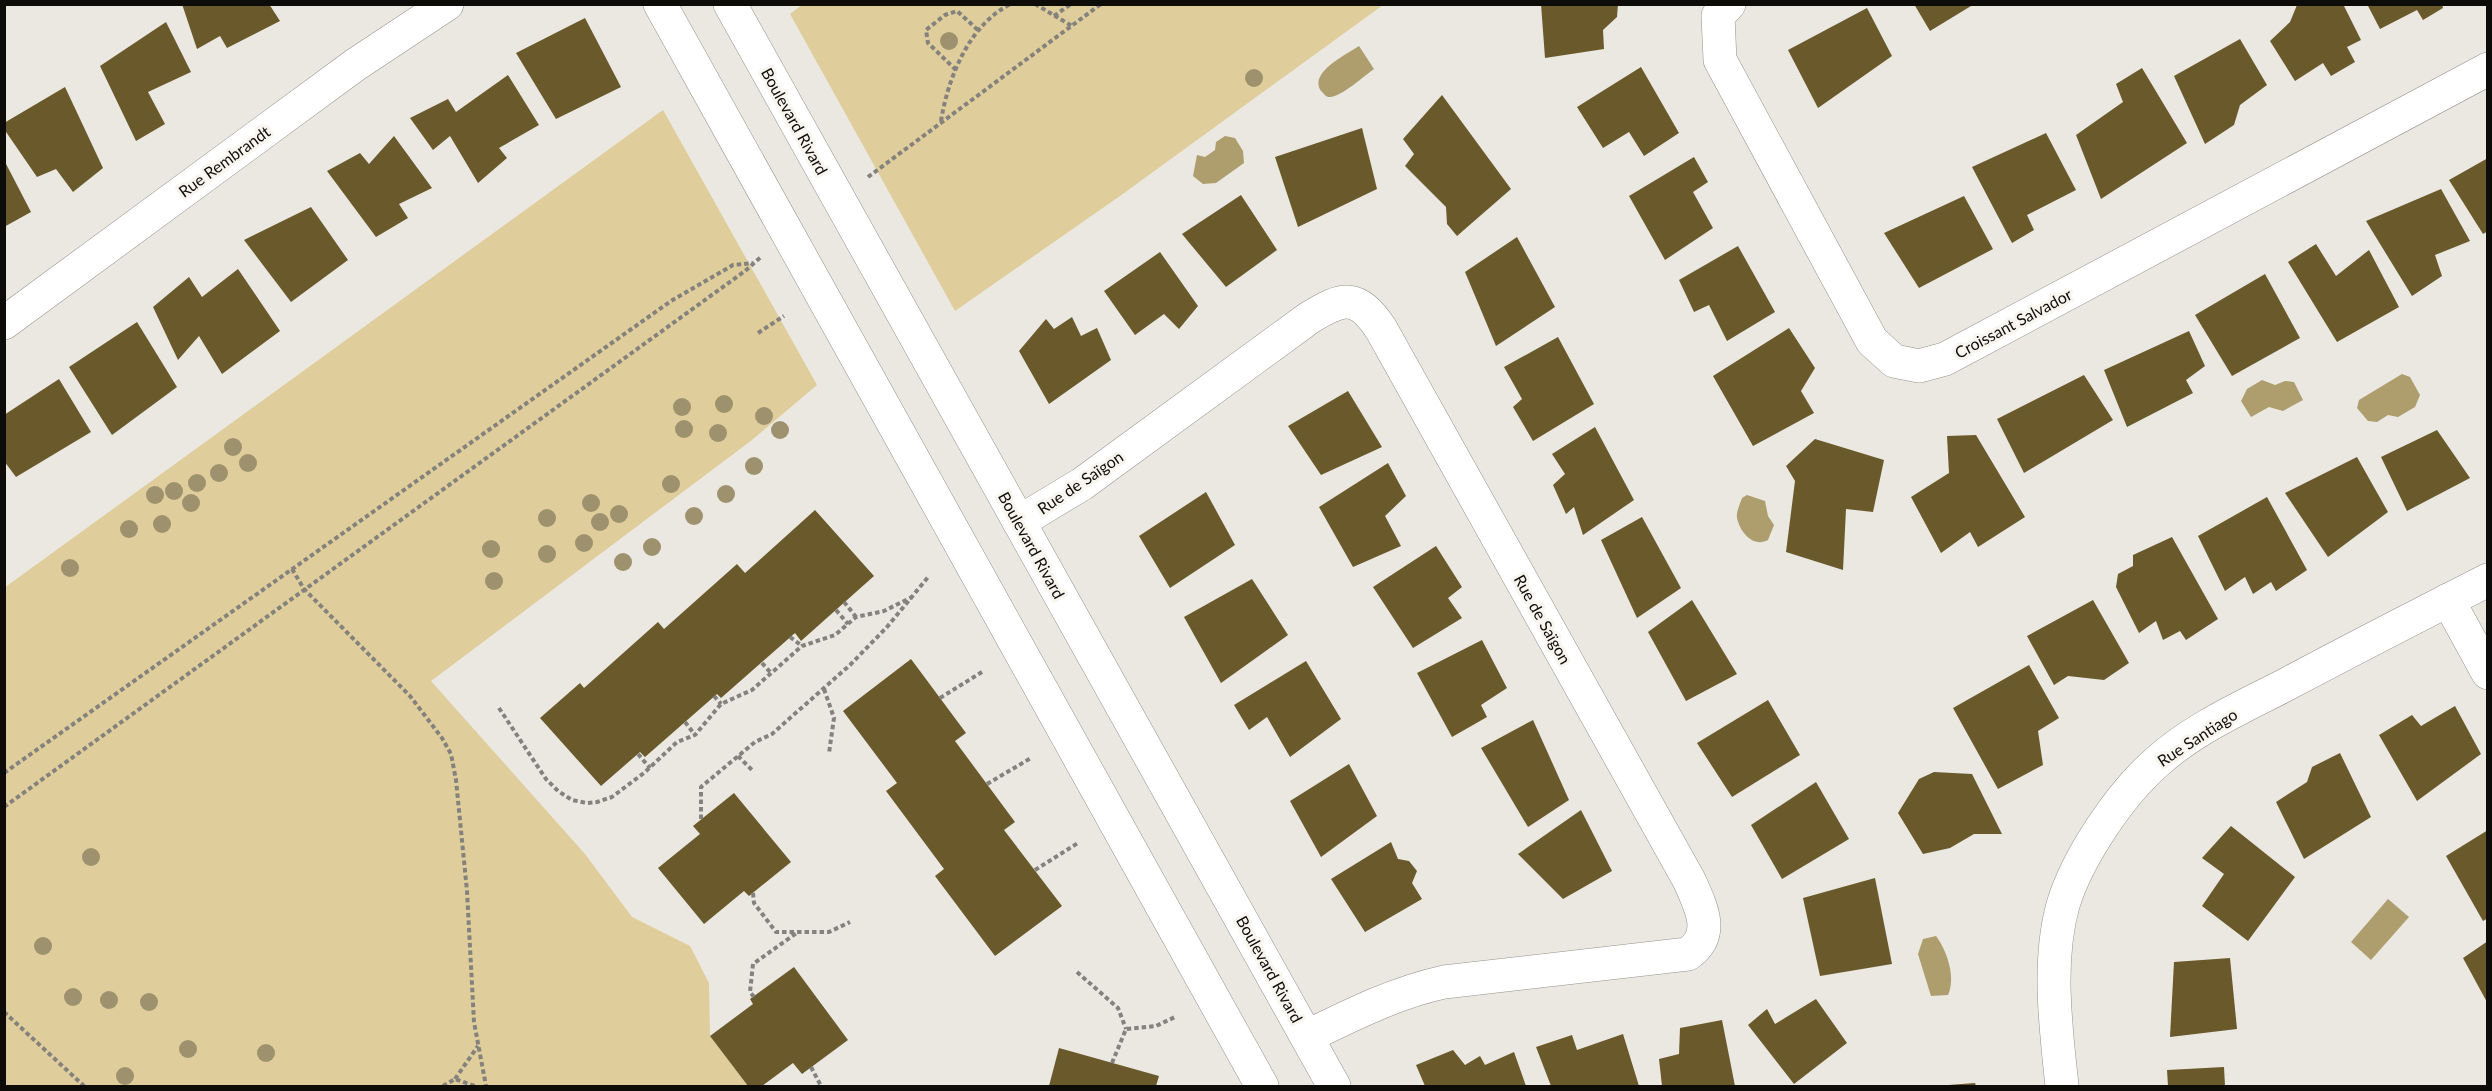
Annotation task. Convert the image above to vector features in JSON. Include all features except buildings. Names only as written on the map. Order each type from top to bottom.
[{"type":"street","name":"Rue Rembrandt","points":[[4,322],[355,65],[447,4]]},
{"type":"street","points":[[660,4],[1262,1086]]},
{"type":"street","name":"Boulevard Rivard","points":[[730,4],[1334,1086]]},
{"type":"street","name":"Croissant Salvador","points":[[1729,4],[1718,16],[1720,60],[1872,341],[1894,361],[1918,366],[1945,359],[2487,69]]},
{"type":"street","name":"Rue de Saïgon","points":[[1019,522],[1082,484],[1309,318],[1336,303],[1350,302],[1364,306],[1392,350],[1678,860],[1704,920],[1704,936],[1699,946],[1688,954],[1444,982],[1419,988],[1367,1007],[1308,1036]]},
{"type":"street","name":"Rue Santiago","points":[[2062,1086],[2054,966],[2064,905],[2088,849],[2118,803],[2157,761],[2213,722],[2487,580]]},
{"type":"street","points":[[2448,600],[2487,673]]},
{"type":"path","points":[[941,122],[944,105],[956,70],[979,31],[999,10],[1011,4]]},
{"type":"path","points":[[1035,4],[1072,26]]},
{"type":"path","points":[[1053,16],[1071,4]]},
{"type":"path","points":[[874,173],[1101,4]]},
{"type":"path","points":[[956,70],[928,43],[926,30],[945,15],[957,11],[979,31]]},
{"type":"path","points":[[4,773],[671,302],[733,265],[754,262],[736,278],[4,807]]},
{"type":"path","points":[[758,333],[784,316]]},
{"type":"path","points":[[292,569],[304,588],[410,696],[442,738],[451,754],[456,780],[467,891],[474,1022],[486,1086]]},
{"type":"path","points":[[701,819],[701,787],[755,742],[772,734],[824,689],[887,627],[928,576]]},
{"type":"path","points":[[499,708],[546,779],[558,791],[572,800],[586,803],[612,797],[650,768],[677,742],[695,735],[721,704],[753,690],[802,646],[835,635],[856,616],[885,610],[912,597]]},
{"type":"path","points":[[844,602],[856,616]]},
{"type":"path","points":[[836,610],[848,624]]},
{"type":"path","points":[[790,637],[802,646]]},
{"type":"path","points":[[762,663],[772,673]]},
{"type":"path","points":[[940,698],[982,672]]},
{"type":"path","points":[[824,689],[834,718],[829,753]]},
{"type":"path","points":[[714,696],[721,704]]},
{"type":"path","points":[[685,722],[695,735]]},
{"type":"path","points":[[638,754],[650,768]]},
{"type":"path","points":[[738,756],[752,770]]},
{"type":"path","points":[[987,784],[1031,758]]},
{"type":"path","points":[[1035,870],[1078,843]]},
{"type":"path","points":[[753,893],[754,903],[776,932],[829,932],[850,922]]},
{"type":"path","points":[[754,997],[750,992],[753,964],[798,932]]},
{"type":"path","points":[[1077,972],[1118,1008],[1126,1029],[1112,1063]]},
{"type":"path","points":[[4,1012],[84,1086]]},
{"type":"path","points":[[1126,1029],[1156,1026],[1175,1017]]},
{"type":"path","points":[[443,1086],[455,1079],[478,1046]]},
{"type":"path","points":[[811,1067],[820,1086]]},
{"type":"path","points":[[455,1079],[475,1086]]},
{"type":"shaded area","points":[[803,4],[1383,5],[1120,196],[955,311],[790,14]]},
{"type":"shaded area","points":[[1359,46],[1374,69],[1340,94],[1327,96],[1319,85],[1324,71]]},
{"type":"shaded area","points":[[663,110],[817,385],[752,440],[431,681],[585,854],[632,917],[690,946],[709,983],[710,1036],[748,1086],[5,1086],[4,588]]},
{"type":"shaded area","points":[[1225,136],[1235,138],[1243,151],[1244,163],[1216,183],[1203,184],[1193,176],[1197,155],[1205,157],[1215,150],[1216,142]]},
{"type":"shaded area","points":[[2402,374],[2410,377],[2420,395],[2415,407],[2398,417],[2388,415],[2377,422],[2368,421],[2357,408],[2359,400]]},
{"type":"shaded area","points":[[2262,380],[2275,385],[2285,381],[2294,382],[2303,400],[2283,411],[2269,407],[2251,417],[2241,401],[2247,389]]},
{"type":"shaded area","points":[[1747,495],[1765,501],[1768,516],[1774,525],[1768,540],[1757,542],[1752,540],[1744,533],[1739,523],[1738,508],[1742,498]]},
{"type":"shaded area","points":[[2388,899],[2409,917],[2371,960],[2351,942]]},
{"type":"shaded area","points":[[1936,936],[1944,949],[1951,980],[1948,995],[1931,996],[1918,954],[1923,939]]}]
